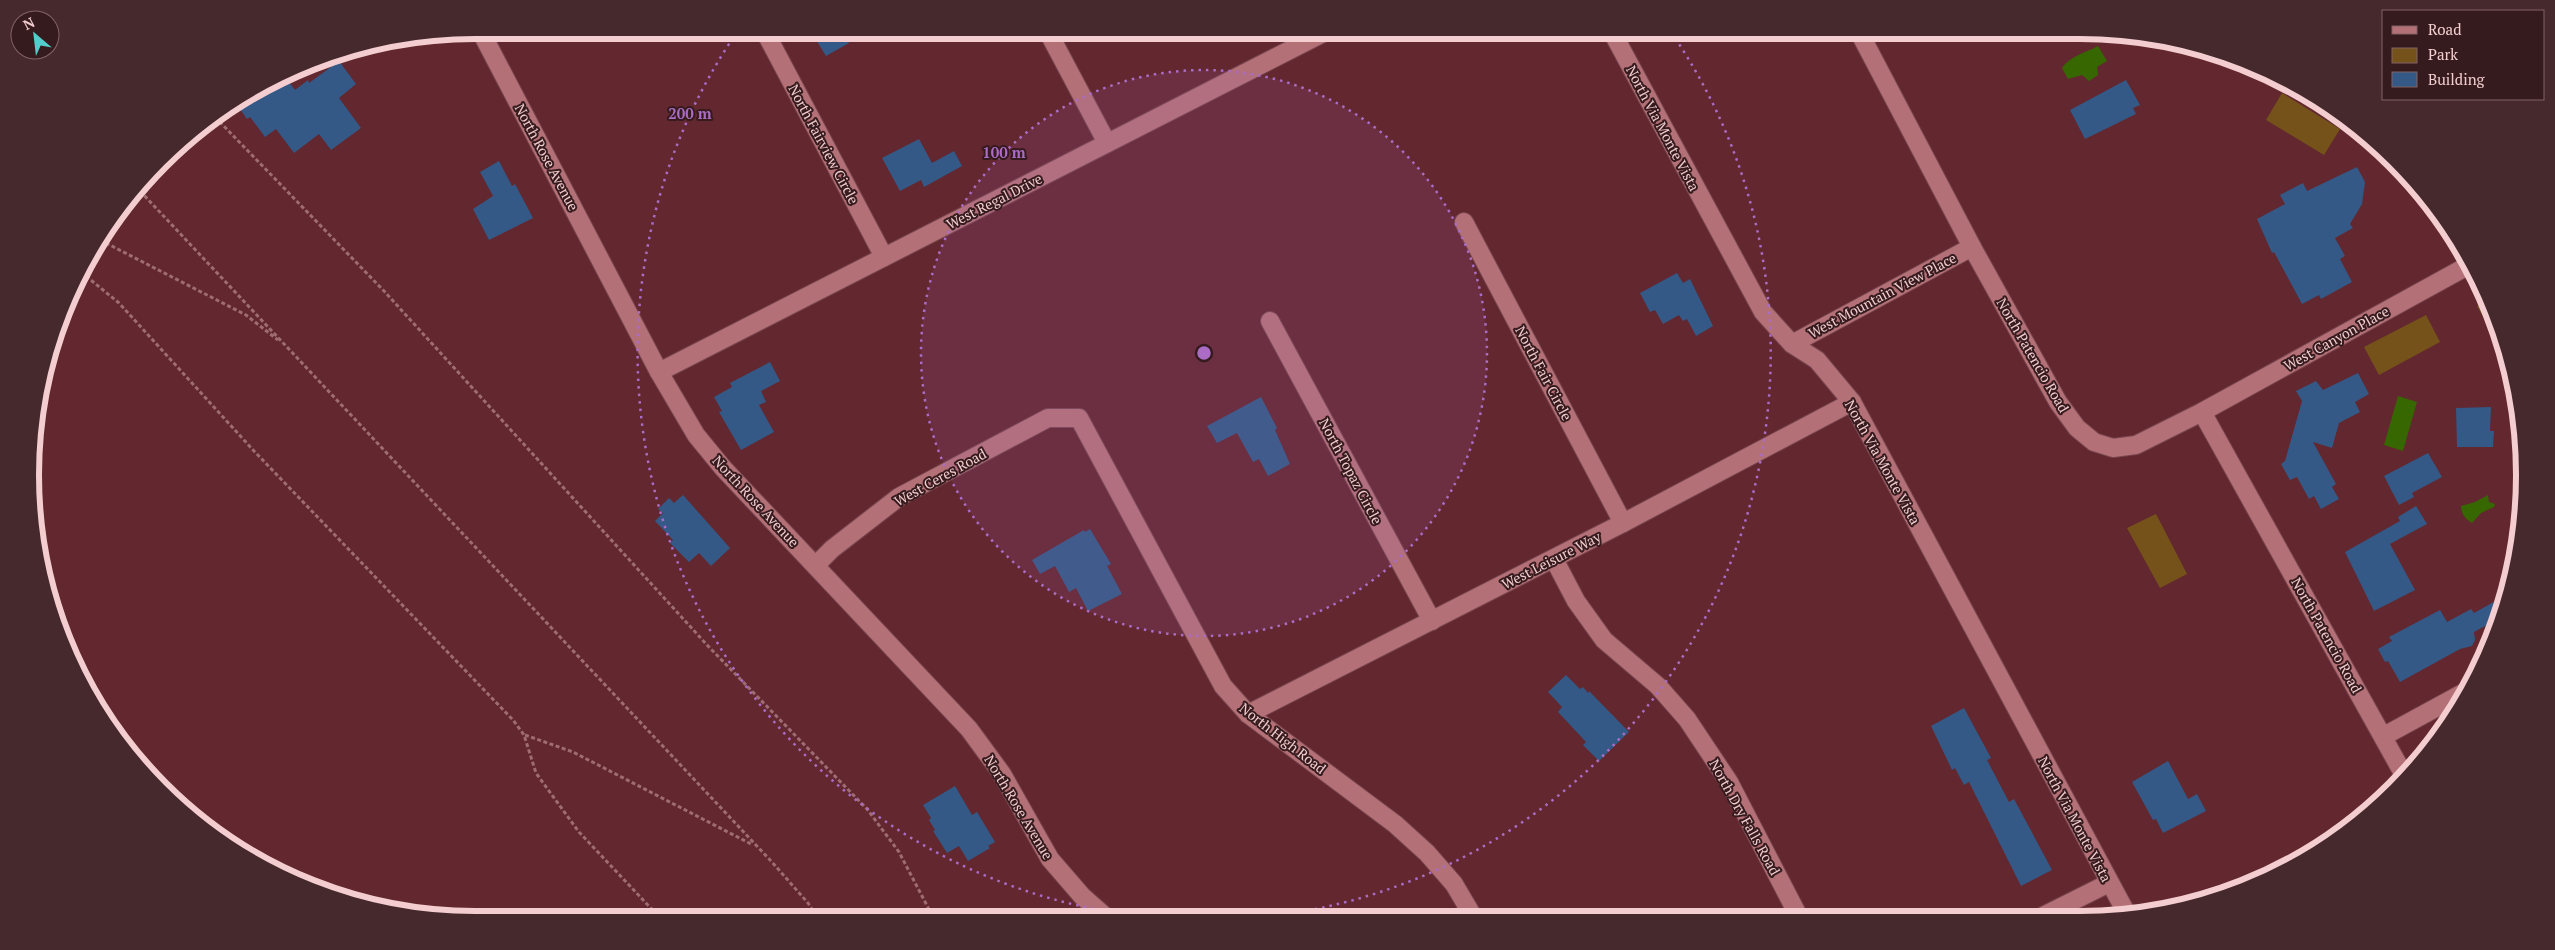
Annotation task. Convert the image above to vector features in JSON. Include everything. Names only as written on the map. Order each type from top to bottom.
[{"type":"street","name":"North Rose Avenue","points":[[485,39],[659,372],[696,435],[723,468],[969,729],[1002,774],[1050,860],[1082,896],[1100,911]]},
{"type":"street","name":"North Fairview Circle","points":[[769,39],[884,257]]},
{"type":"street","points":[[1052,39],[1107,143]]},
{"type":"street","name":"West Regal Drive","points":[[659,372],[1310,39]]},
{"type":"street","name":"North Via Monte Vista","points":[[1616,39],[1763,312],[1792,344],[1817,360],[1852,402],[2124,909]]},
{"type":"street","name":"North Patencio Road","points":[[1863,39],[1972,247],[2058,402],[2077,428],[2094,442],[2113,448],[2136,444],[2202,412],[2401,770]]},
{"type":"street","name":"North Fair Circle","points":[[1464,222],[1623,524]]},
{"type":"street","name":"West Mountain View Place","points":[[1792,344],[1972,247]]},
{"type":"street","name":"West Canyon Place","points":[[2202,412],[2464,268]]},
{"type":"street","name":"North Topaz Circle","points":[[1270,321],[1432,621]]},
{"type":"street","name":"West Leisure Way","points":[[1248,714],[1623,524],[1852,402]]},
{"type":"street","name":"West Ceres Road","points":[[816,566],[832,549],[899,497],[1048,418],[1079,418]]},
{"type":"street","name":"North High Road","points":[[1079,418],[1223,686],[1248,714],[1395,824],[1427,854],[1454,884],[1470,911]]},
{"type":"street","name":"North Dry Falls Road","points":[[1554,559],[1576,601],[1604,640],[1658,686],[1687,719],[1730,782],[1796,911]]},
{"type":"street","points":[[2384,736],[2455,697]]},
{"type":"street","points":[[2053,911],[2109,883]]},
{"type":"path","points":[[219,122],[384,291],[708,646],[867,809],[899,852],[930,911]]},
{"type":"path","points":[[142,193],[757,846],[813,911]]},
{"type":"path","points":[[106,243],[246,315],[286,346]]},
{"type":"path","points":[[87,277],[119,303],[254,451],[455,659],[524,735],[536,772],[579,832],[654,911]]},
{"type":"path","points":[[524,735],[574,752],[757,846]]},
{"type":"green space","points":[[2282,93],[2340,129],[2324,155],[2266,120]]},
{"type":"green space","points":[[2481,304],[2492,333],[2492,333],[2477,306]]},
{"type":"green space","points":[[2426,315],[2440,342],[2379,375],[2364,347]]},
{"type":"green space","points":[[2156,514],[2187,574],[2160,588],[2127,528]]},
{"type":"shaded area","points":[[2098,46],[2107,61],[2097,67],[2098,75],[2089,81],[2082,75],[2068,79],[2062,68],[2074,57]]},
{"type":"shaded area","points":[[2398,396],[2417,402],[2403,451],[2384,445]]},
{"type":"shaded area","points":[[2488,495],[2489,502],[2495,504],[2494,507],[2481,513],[2472,523],[2467,520],[2461,506],[2475,502]]},
{"type":"building","points":[[816,39],[847,39],[849,43],[826,56]]},
{"type":"building","points":[[339,61],[356,84],[339,98],[361,128],[331,150],[319,134],[294,153],[276,129],[265,137],[250,117],[247,119],[239,108],[255,98],[257,101],[272,89],[288,81],[295,90],[308,80],[309,83]]},
{"type":"building","points":[[2126,80],[2140,105],[2133,108],[2136,114],[2085,139],[2070,110]]},
{"type":"building","points":[[919,139],[932,163],[954,151],[962,166],[924,187],[921,180],[900,191],[882,158]]},
{"type":"building","points":[[499,161],[512,186],[515,184],[533,218],[489,240],[473,209],[493,196],[480,172]]},
{"type":"building","points":[[2357,167],[2365,182],[2362,204],[2350,224],[2353,228],[2335,238],[2345,256],[2340,259],[2352,282],[2321,299],[2319,295],[2302,304],[2274,252],[2272,253],[2257,219],[2285,204],[2280,195],[2303,183],[2307,191]]},
{"type":"building","points":[[1677,273],[1683,283],[1690,279],[1713,326],[1696,336],[1687,319],[1683,321],[1679,315],[1663,324],[1655,310],[1650,312],[1640,293]]},
{"type":"building","points":[[770,362],[780,381],[761,391],[766,402],[759,405],[774,432],[741,450],[719,412],[722,411],[714,397],[732,387],[730,383]]},
{"type":"building","points":[[2358,373],[2369,394],[2355,402],[2360,412],[2339,423],[2332,448],[2313,442],[2336,484],[2332,487],[2339,499],[2321,509],[2314,496],[2309,499],[2297,477],[2290,480],[2281,464],[2285,461],[2302,401],[2296,391],[2316,381],[2323,390]]},
{"type":"building","points":[[1261,397],[1277,428],[1275,430],[1290,464],[1268,476],[1259,459],[1253,462],[1237,433],[1217,443],[1207,426]]},
{"type":"building","points":[[2491,407],[2490,431],[2494,431],[2493,447],[2457,447],[2456,408]]},
{"type":"building","points":[[2428,453],[2442,477],[2412,493],[2414,497],[2399,505],[2384,476]]},
{"type":"building","points":[[683,495],[730,548],[711,566],[699,553],[689,562],[670,543],[673,540],[655,521],[663,513],[658,509],[669,498],[674,503]]},
{"type":"building","points":[[2416,506],[2427,524],[2390,544],[2415,590],[2374,611],[2345,552],[2400,521],[2398,517]]},
{"type":"building","points":[[1090,529],[1111,564],[1107,566],[1122,594],[1088,611],[1076,588],[1069,592],[1055,566],[1040,574],[1032,560],[1084,530],[1085,532]]},
{"type":"building","points":[[2497,600],[2490,623],[2474,632],[2475,640],[2472,646],[2460,649],[2400,682],[2388,661],[2385,662],[2378,649],[2392,641],[2389,637],[2440,610],[2447,622],[2471,609],[2474,613]]},
{"type":"building","points":[[1566,675],[1580,689],[1583,687],[1588,693],[1589,691],[1629,732],[1599,761],[1583,745],[1586,742],[1558,712],[1562,707],[1548,692]]},
{"type":"building","points":[[1964,708],[1991,758],[1987,760],[2009,802],[2014,799],[2052,870],[2021,886],[1969,782],[1964,785],[1955,768],[1952,770],[1931,726]]},
{"type":"building","points":[[2168,761],[2188,799],[2197,794],[2206,811],[2163,833],[2156,819],[2153,820],[2132,782]]},
{"type":"building","points":[[955,786],[972,815],[977,812],[995,842],[988,846],[990,848],[968,861],[959,846],[947,853],[933,831],[935,830],[929,820],[931,818],[923,805]]}]
